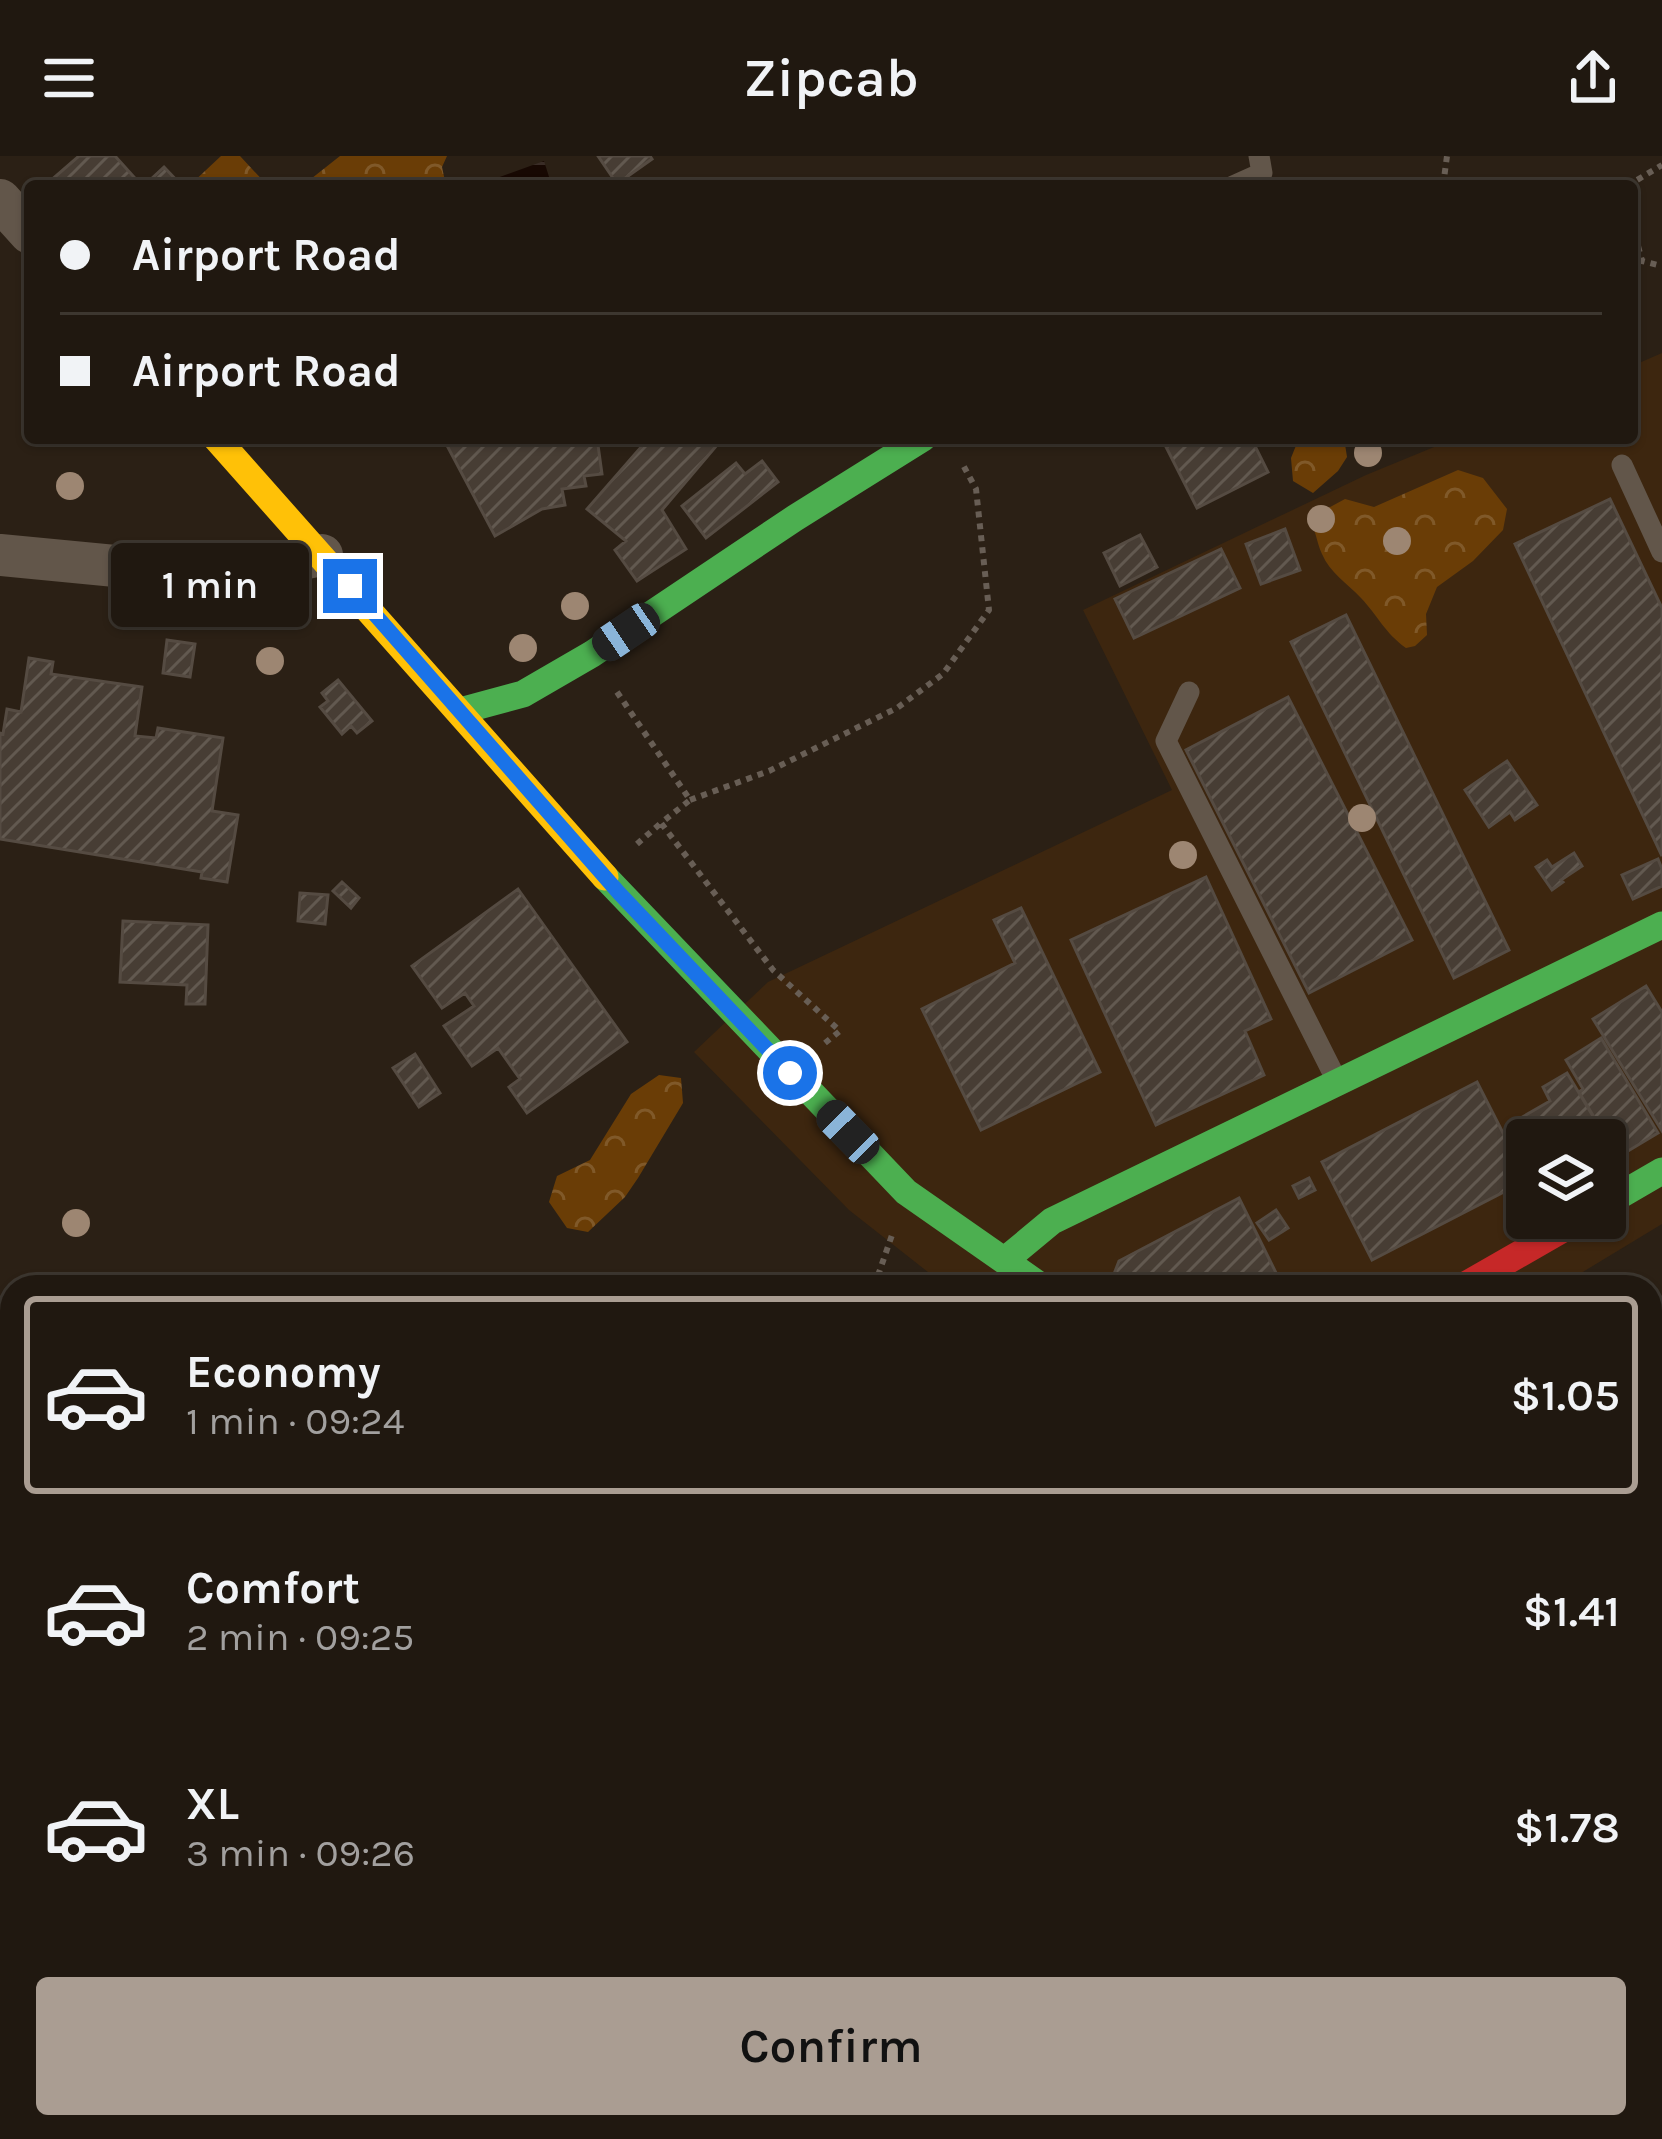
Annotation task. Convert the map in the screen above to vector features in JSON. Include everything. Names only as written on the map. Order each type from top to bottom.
[{"type":"street","points":[[0,200],[24,226]]},
{"type":"street","points":[[221,444],[619,893],[790,1073],[906,1192],[1026,1275]]},
{"type":"street","points":[[460,711],[524,694],[592,654],[912,444]]},
{"type":"street","points":[[0,555],[219,576],[322,555]]},
{"type":"street","points":[[1005,1260],[1052,1221],[1662,925]]},
{"type":"street","points":[[1626,1192],[1662,1172]]},
{"type":"street","points":[[1483,1275],[1545,1239]]},
{"type":"lane","points":[[1246,180],[1262,173],[1259,156]]},
{"type":"lane","points":[[1622,465],[1662,552]]},
{"type":"lane","points":[[1189,692],[1166,741],[1338,1083]]},
{"type":"path","points":[[1638,246],[1642,261],[1662,266]]},
{"type":"path","points":[[790,1073],[839,1030],[773,970],[661,823],[690,800],[769,771],[897,708],[943,674],[989,610],[976,489],[958,455]]},
{"type":"path","points":[[592,654],[690,800]]},
{"type":"shaded area","points":[[544,161],[550,180],[491,180]]},
{"type":"shaded area","points":[[1662,353],[1662,1224],[1578,1275],[932,1275],[849,1210],[694,1052],[768,982],[1172,790],[1083,610],[1441,444],[1638,444],[1638,363]]},
{"type":"green space","points":[[221,156],[240,156],[262,180],[195,180]]},
{"type":"green space","points":[[340,156],[447,156],[442,167],[445,180],[310,180]]},
{"type":"green space","points":[[1297,444],[1345,444],[1347,457],[1313,493],[1293,481],[1291,458]]},
{"type":"green space","points":[[1458,470],[1483,478],[1507,509],[1503,530],[1473,561],[1437,587],[1426,614],[1427,635],[1406,648],[1330,567],[1308,519],[1345,499],[1374,507]]},
{"type":"green space","points":[[659,1075],[681,1078],[683,1103],[638,1178],[588,1232],[567,1228],[549,1202],[557,1176],[590,1160],[631,1094]]},
{"type":"building","points":[[79,156],[115,156],[137,180],[51,180]]},
{"type":"building","points":[[598,156],[652,159],[623,180],[614,180]]},
{"type":"building","points":[[164,167],[176,180],[150,180]]},
{"type":"building","points":[[446,444],[598,444],[602,474],[584,476],[586,486],[562,489],[565,505],[542,509],[495,536]]},
{"type":"building","points":[[644,444],[718,444],[662,510],[686,549],[637,581],[615,550],[626,541],[587,509]]},
{"type":"building","points":[[1165,444],[1254,444],[1268,472],[1197,508]]},
{"type":"building","points":[[762,461],[778,482],[706,538],[682,506],[736,463],[745,474]]},
{"type":"building","points":[[1610,499],[1662,608],[1662,856],[1515,544]]},
{"type":"building","points":[[1285,529],[1300,570],[1261,584],[1246,544]]},
{"type":"building","points":[[1140,535],[1157,567],[1120,586],[1104,553]]},
{"type":"building","points":[[1221,549],[1240,588],[1134,638],[1115,599]]},
{"type":"building","points":[[1346,615],[1509,950],[1454,978],[1291,642]]},
{"type":"building","points":[[167,640],[195,644],[190,677],[163,673]]},
{"type":"building","points":[[29,658],[53,662],[51,674],[142,687],[135,736],[156,738],[158,728],[223,738],[212,811],[238,815],[227,882],[201,878],[202,872],[0,839],[0,733],[7,709],[21,712]]},
{"type":"building","points":[[338,680],[372,721],[357,733],[351,726],[342,734],[320,707],[328,701],[322,693]]},
{"type":"building","points":[[1288,697],[1412,940],[1309,993],[1186,750]]},
{"type":"building","points":[[1507,761],[1537,805],[1515,820],[1510,812],[1489,827],[1465,790]]},
{"type":"building","points":[[1574,853],[1582,866],[1552,890],[1536,867],[1547,860],[1552,867]]},
{"type":"building","points":[[1658,859],[1662,886],[1633,899],[1622,875]]},
{"type":"building","points":[[1206,877],[1271,1019],[1245,1031],[1264,1075],[1156,1125],[1071,940]]},
{"type":"building","points":[[342,882],[359,898],[351,908],[333,891]]},
{"type":"building","points":[[518,889],[627,1042],[527,1113],[509,1087],[520,1079],[498,1048],[472,1066],[444,1026],[474,1006],[465,993],[442,1008],[412,966]]},
{"type":"building","points":[[300,893],[328,895],[325,924],[298,921]]},
{"type":"building","points":[[1021,908],[1100,1072],[981,1130],[922,1009],[1015,963],[994,920]]},
{"type":"building","points":[[123,921],[208,925],[205,1004],[186,1004],[187,985],[120,982]]},
{"type":"building","points":[[1646,986],[1662,1012],[1662,1131],[1593,1019]]},
{"type":"building","points":[[1601,1038],[1658,1133],[1626,1152],[1626,1119],[1595,1119],[1566,1060]]},
{"type":"building","points":[[415,1054],[440,1093],[419,1107],[393,1068]]},
{"type":"building","points":[[1567,1073],[1595,1119],[1519,1119],[1550,1101],[1543,1087]]},
{"type":"building","points":[[1477,1082],[1506,1139],[1506,1191],[1372,1260],[1322,1162]]},
{"type":"building","points":[[1309,1178],[1315,1190],[1299,1198],[1293,1186]]},
{"type":"building","points":[[1239,1198],[1277,1275],[1114,1275],[1119,1261]]},
{"type":"building","points":[[1276,1210],[1288,1228],[1269,1240],[1257,1223]]},
{"type":"traffic: fast","points":[[460,711],[523,694],[592,654],[913,444]]},
{"type":"traffic: fast","points":[[605,877],[906,1192],[1025,1275]]},
{"type":"traffic: fast","points":[[1005,1260],[1052,1221],[1662,925]]},
{"type":"traffic: fast","points":[[1626,1192],[1662,1171]]},
{"type":"traffic: slow","points":[[221,444],[605,877]]},
{"type":"traffic: jam","points":[[1483,1275],[1545,1239]]},
{"type":"route","points":[[350,586],[619,893],[790,1073]]}]
